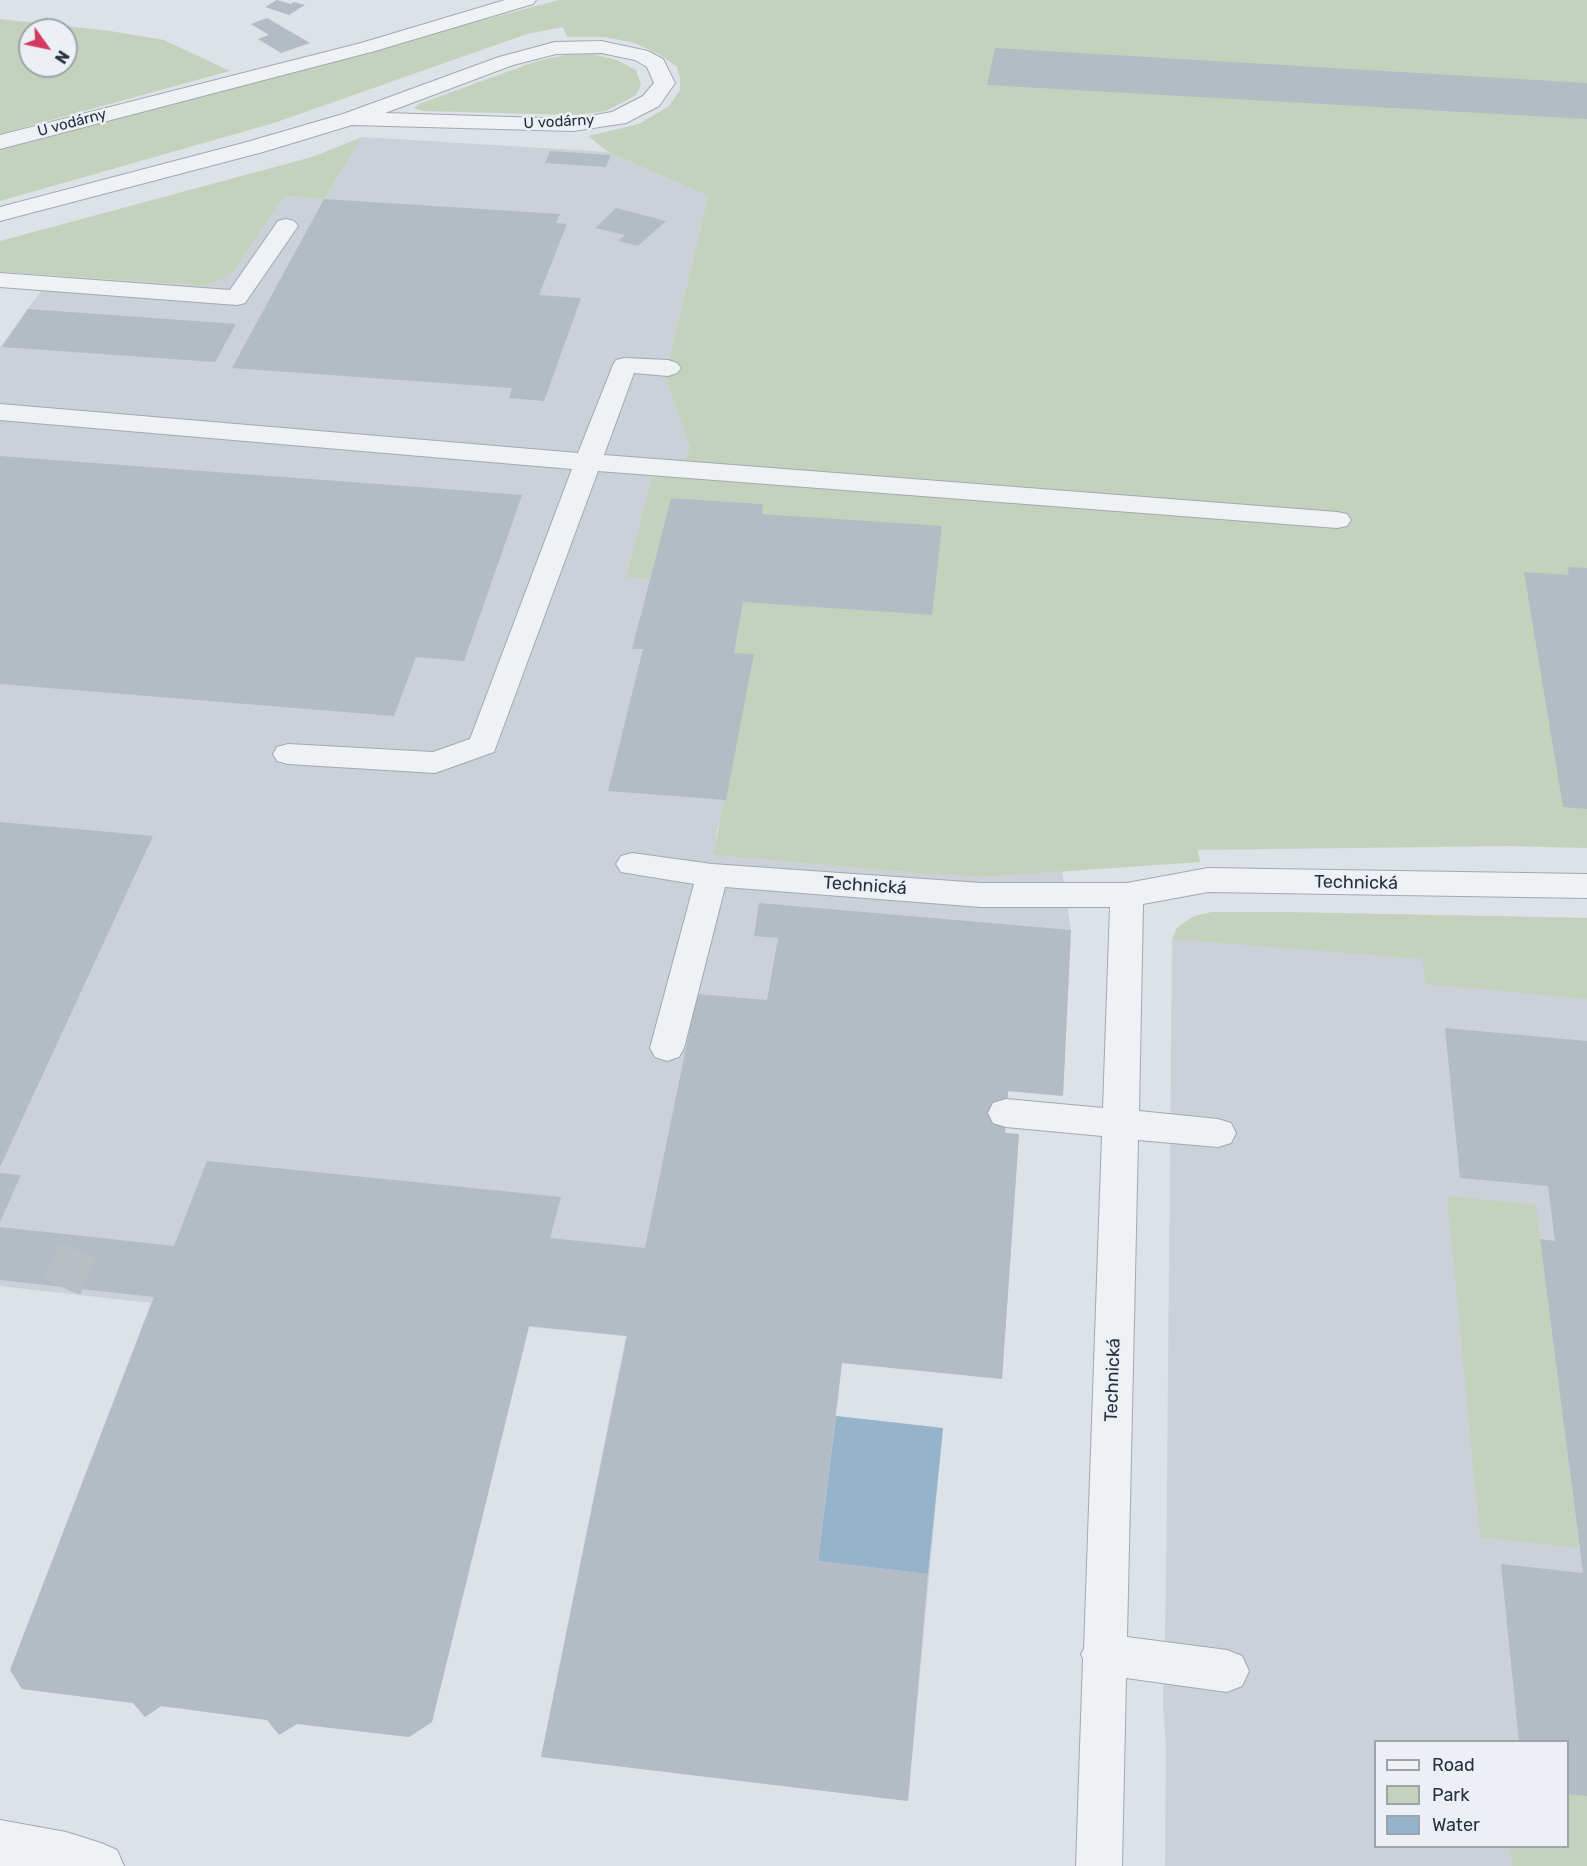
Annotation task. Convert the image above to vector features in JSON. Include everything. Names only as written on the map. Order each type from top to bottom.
[{"type":"street","name":"U vodárny","points":[[0,142],[368,46],[526,0]]},
{"type":"street","name":"U vodárny","points":[[0,214],[233,153],[351,119],[506,61],[555,48],[601,47],[641,55],[656,63],[665,83],[651,101],[618,118],[573,125],[351,119]]},
{"type":"street","points":[[0,280],[237,298],[286,226]]},
{"type":"street","points":[[288,754],[435,763],[483,745],[625,365],[668,368]]},
{"type":"street","points":[[0,412],[588,462],[1336,520]]},
{"type":"street","name":"Technická","points":[[633,864],[712,875],[981,895],[1127,895],[1208,880],[1587,886]]},
{"type":"street","points":[[667,1048],[712,875]]},
{"type":"street","name":"Technická","points":[[1099,1866],[1103,1654],[1127,895]]},
{"type":"street","points":[[1006,1113],[1218,1133]]},
{"type":"street","points":[[1103,1654],[1227,1671]]},
{"type":"street","points":[[0,1843],[66,1855],[101,1866]]},
{"type":"shaded area","points":[[362,137],[608,152],[708,196],[665,376],[690,446],[685,464],[656,462],[627,576],[650,579],[671,498],[763,504],[762,514],[942,526],[932,615],[754,654],[726,800],[717,830],[714,855],[983,877],[1062,871],[1071,930],[1063,1096],[1008,1091],[1005,1133],[1019,1134],[1002,1379],[842,1363],[836,1416],[943,1428],[908,1801],[541,1757],[626,1336],[529,1327],[432,1722],[409,1737],[297,1724],[279,1735],[267,1720],[162,1706],[145,1717],[133,1703],[22,1689],[10,1670],[151,1303],[0,1286],[0,347],[52,276],[192,285],[234,271],[284,196],[324,199]]},
{"type":"shaded area","points":[[1212,912],[1587,918],[1587,1866],[1165,1866],[1166,1746],[1163,1704],[1172,939],[1177,928],[1189,919]]},
{"type":"green space","points":[[559,0],[1587,0],[1587,848],[1507,846],[1198,850],[1200,862],[983,877],[713,855],[754,655],[734,653],[743,602],[931,615],[942,527],[762,514],[763,504],[671,498],[650,579],[626,577],[656,462],[684,463],[690,447],[665,376],[708,196],[608,152],[588,136],[639,124],[669,106],[680,90],[677,67],[659,54],[634,43],[605,37],[567,37],[563,27],[527,34],[274,123],[0,201],[0,148]]},
{"type":"green space","points":[[0,19],[18,21],[18,78],[78,78],[78,28],[164,40],[230,71],[0,134]]},
{"type":"green space","points":[[592,54],[617,60],[636,70],[641,85],[636,95],[606,111],[576,115],[422,111],[414,108],[419,104],[534,62],[565,55]]},
{"type":"green space","points":[[362,137],[324,199],[284,196],[234,271],[220,280],[205,285],[192,285],[0,272],[0,241],[312,157]]},
{"type":"green space","points":[[1212,912],[1587,918],[1587,999],[1426,984],[1422,959],[1172,939],[1177,928],[1189,919]]},
{"type":"green space","points":[[1447,1196],[1536,1205],[1579,1548],[1480,1537]]},
{"type":"green space","points":[[1569,1794],[1587,1796],[1587,1866],[1512,1866],[1510,1848],[1569,1848]]},
{"type":"water","points":[[836,1416],[943,1428],[928,1574],[818,1561]]},
{"type":"building","points":[[277,0],[305,5],[289,15],[265,7]]},
{"type":"building","points":[[267,18],[310,43],[281,53],[258,39],[269,35],[251,24]]},
{"type":"building","points":[[995,48],[1587,83],[1587,119],[987,85]]},
{"type":"building","points":[[550,151],[611,155],[606,167],[545,163]]},
{"type":"building","points":[[324,199],[560,214],[556,223],[567,224],[539,295],[581,298],[544,401],[509,398],[512,388],[232,368]]},
{"type":"building","points":[[616,208],[666,221],[638,246],[618,241],[625,235],[595,228]]},
{"type":"building","points":[[28,309],[236,324],[215,362],[2,347]]},
{"type":"building","points":[[0,456],[522,495],[464,661],[416,657],[394,716],[0,684]]},
{"type":"building","points":[[671,498],[763,504],[762,514],[942,526],[932,615],[743,602],[734,653],[754,654],[726,800],[608,791],[643,649],[632,649]]},
{"type":"building","points":[[1567,567],[1587,568],[1587,809],[1563,807],[1524,572],[1569,575]]},
{"type":"building","points":[[0,822],[153,836],[0,1167]]},
{"type":"building","points":[[759,903],[1071,930],[1063,1096],[1008,1091],[1005,1133],[1019,1134],[1002,1379],[842,1363],[818,1561],[928,1574],[908,1801],[541,1757],[627,1336],[529,1326],[432,1722],[409,1737],[297,1724],[279,1735],[267,1720],[161,1706],[145,1717],[133,1703],[22,1689],[10,1670],[154,1297],[0,1280],[0,1227],[174,1246],[207,1161],[561,1197],[550,1238],[645,1248],[697,994],[767,1000],[778,938],[754,936]]},
{"type":"building","points":[[1445,1028],[1587,1041],[1587,1796],[1569,1794],[1569,1740],[1519,1740],[1501,1564],[1583,1573],[1540,1239],[1555,1241],[1548,1186],[1460,1178]]},
{"type":"building","points":[[0,1173],[21,1175],[0,1222]]},
{"type":"tunnel","points":[[62,1287],[84,1236]]}]
